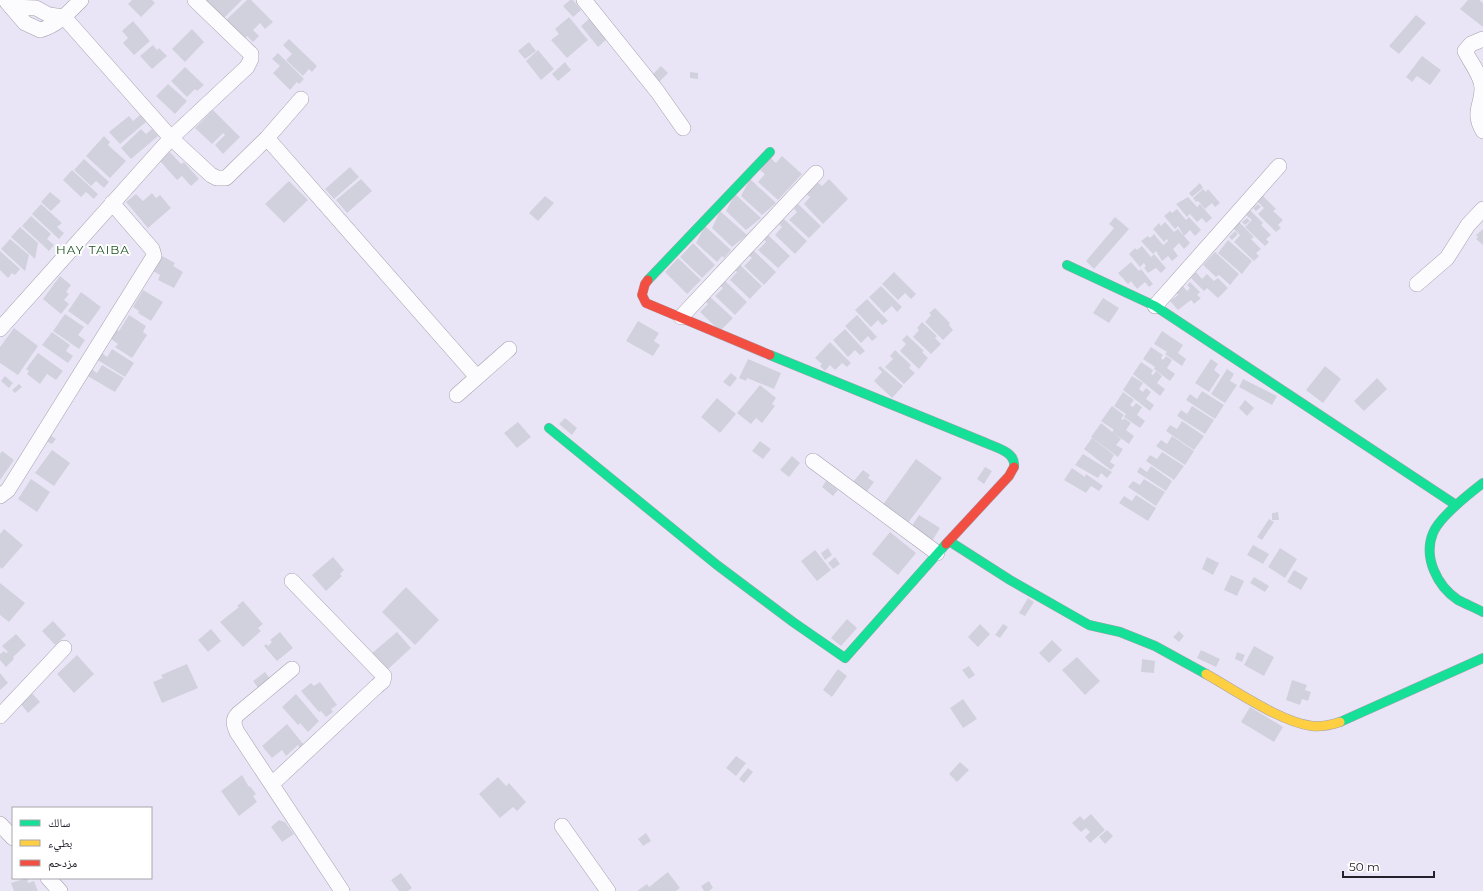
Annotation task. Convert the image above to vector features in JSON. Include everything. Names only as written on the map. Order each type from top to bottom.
[{"type":"street","points":[[8,3],[25,23],[40,30],[52,27],[81,0]]},
{"type":"street","points":[[0,329],[112,202],[171,138],[247,67],[251,59],[251,54],[195,0]]},
{"type":"street","points":[[584,0],[657,91],[683,128]]},
{"type":"street","points":[[64,17],[171,138],[211,175],[217,178],[226,178],[267,138],[301,99]]},
{"type":"street","points":[[1483,39],[1471,44],[1465,51],[1482,88],[1477,111],[1478,122],[1483,131]]},
{"type":"street","points":[[267,138],[478,377]]},
{"type":"street","points":[[549,428],[622,490],[725,571],[822,644],[845,658],[937,553],[1012,471],[1015,465],[1011,455],[986,443],[905,411],[646,303],[642,295],[645,284],[770,152]]},
{"type":"street","points":[[1155,306],[1279,166]]},
{"type":"street","points":[[681,317],[816,173]]},
{"type":"street","points":[[0,496],[8,490],[154,256],[152,249],[112,202]]},
{"type":"street","points":[[1417,284],[1447,258],[1468,225],[1483,209]]},
{"type":"street","points":[[1067,265],[1155,306],[1456,505]]},
{"type":"street","points":[[457,395],[509,349]]},
{"type":"street","points":[[814,462],[937,553]]},
{"type":"street","points":[[1483,483],[1456,505],[1433,532],[1429,555],[1432,568],[1444,586],[1457,599],[1483,612]]},
{"type":"street","points":[[948,541],[1010,580],[1089,626],[1127,634],[1155,646],[1281,716],[1300,724],[1318,727],[1343,721],[1483,658]]},
{"type":"street","points":[[272,784],[384,678],[381,670],[292,581]]},
{"type":"street","points":[[0,716],[64,648]]},
{"type":"street","points":[[292,669],[234,718],[234,724],[237,732],[342,891]]},
{"type":"street","points":[[0,824],[12,837]]},
{"type":"street","points":[[562,826],[608,891]]},
{"type":"street","points":[[49,879],[60,891]]},
{"type":"building","points":[[132,0],[152,0],[155,3],[141,17],[128,4]]},
{"type":"building","points":[[204,0],[242,0],[223,19]]},
{"type":"building","points":[[247,0],[251,0],[273,22],[265,29],[260,23],[253,30],[259,36],[253,42],[247,36],[242,41],[225,21]]},
{"type":"building","points":[[570,0],[573,0],[581,10],[573,17],[563,6]]},
{"type":"building","points":[[1468,0],[1479,0],[1483,3],[1483,27],[1460,9]]},
{"type":"building","points":[[1416,15],[1426,23],[1399,54],[1389,46]]},
{"type":"building","points":[[569,17],[588,40],[567,58],[551,40],[559,34],[555,29]]},
{"type":"building","points":[[590,18],[607,39],[598,47],[581,26]]},
{"type":"building","points":[[133,21],[150,41],[134,55],[123,43],[128,38],[122,31]]},
{"type":"building","points":[[192,29],[204,42],[185,62],[172,49]]},
{"type":"building","points":[[289,39],[317,66],[312,72],[309,69],[303,76],[286,60],[292,54],[283,45]]},
{"type":"building","points":[[529,42],[536,51],[525,59],[518,51]]},
{"type":"building","points":[[153,45],[157,50],[159,48],[167,56],[152,69],[140,56]]},
{"type":"building","points":[[538,50],[554,69],[541,80],[526,61]]},
{"type":"building","points":[[278,53],[304,79],[299,84],[297,82],[290,90],[273,73],[280,66],[272,59]]},
{"type":"building","points":[[1422,56],[1441,70],[1430,85],[1417,76],[1412,82],[1406,77]]},
{"type":"building","points":[[565,62],[571,70],[558,81],[552,74]]},
{"type":"building","points":[[661,66],[668,73],[658,83],[651,76]]},
{"type":"building","points":[[185,67],[204,85],[197,91],[195,89],[187,97],[171,81]]},
{"type":"building","points":[[690,72],[698,73],[698,79],[690,78]]},
{"type":"building","points":[[168,84],[187,101],[175,114],[156,96]]},
{"type":"building","points":[[213,110],[240,137],[223,154],[215,145],[225,135],[223,133],[212,144],[195,128]]},
{"type":"building","points":[[140,115],[146,122],[120,144],[109,132],[129,116],[133,121]]},
{"type":"building","points":[[141,129],[146,134],[152,129],[158,136],[131,159],[121,148]]},
{"type":"building","points":[[104,136],[110,142],[108,145],[126,161],[110,178],[86,156]]},
{"type":"building","points":[[170,152],[181,164],[184,162],[199,179],[191,186],[182,176],[177,180],[160,161]]},
{"type":"building","points":[[782,156],[802,174],[778,200],[758,182],[765,174],[760,170],[771,158],[776,163]]},
{"type":"building","points":[[84,159],[109,182],[104,188],[96,181],[91,186],[74,170]]},
{"type":"building","points":[[350,167],[359,177],[334,199],[325,189]]},
{"type":"building","points":[[72,170],[98,194],[94,199],[86,192],[81,197],[63,180]]},
{"type":"building","points":[[361,179],[372,191],[347,213],[336,200]]},
{"type":"building","points":[[750,179],[776,203],[762,215],[741,196]]},
{"type":"building","points":[[829,179],[848,199],[823,224],[804,204],[810,197],[805,193],[816,181],[822,186]]},
{"type":"building","points":[[289,181],[308,200],[284,223],[265,204]]},
{"type":"building","points":[[1200,183],[1203,188],[1192,197],[1189,193]]},
{"type":"building","points":[[1203,189],[1206,192],[1208,189],[1220,203],[1215,207],[1212,203],[1205,209],[1198,201],[1196,202],[1193,198]]},
{"type":"building","points":[[50,192],[61,201],[51,211],[41,202]]},
{"type":"building","points":[[152,193],[156,198],[160,195],[171,208],[148,228],[126,202],[136,194],[143,201]]},
{"type":"building","points":[[735,194],[761,218],[746,230],[726,211]]},
{"type":"building","points":[[1261,194],[1276,209],[1273,211],[1283,220],[1278,225],[1281,228],[1276,232],[1258,214],[1264,208],[1257,201]]},
{"type":"building","points":[[545,196],[554,203],[538,221],[529,213]]},
{"type":"building","points":[[1188,197],[1197,207],[1200,204],[1212,218],[1206,223],[1202,218],[1197,222],[1190,214],[1187,217],[1176,204]]},
{"type":"building","points":[[41,204],[62,223],[57,227],[64,233],[59,239],[32,214]]},
{"type":"building","points":[[798,204],[821,226],[809,238],[789,220],[797,212],[794,209]]},
{"type":"building","points":[[1258,204],[1261,207],[1256,211],[1253,208]]},
{"type":"building","points":[[1177,209],[1186,220],[1189,217],[1201,230],[1195,236],[1190,230],[1184,236],[1178,226],[1175,229],[1164,216],[1170,211],[1172,213]]},
{"type":"building","points":[[1250,210],[1263,223],[1261,225],[1271,235],[1266,239],[1269,242],[1265,246],[1245,227],[1252,220],[1246,215]]},
{"type":"building","points":[[720,211],[747,235],[732,247],[712,228]]},
{"type":"building","points":[[31,216],[51,234],[47,239],[54,245],[49,251],[22,226]]},
{"type":"building","points":[[1115,217],[1129,229],[1094,269],[1086,261],[1114,228],[1109,224]]},
{"type":"building","points":[[1247,218],[1250,221],[1245,225],[1242,222]]},
{"type":"building","points":[[784,219],[807,241],[795,254],[775,235],[782,227],[779,224]]},
{"type":"building","points":[[1165,222],[1174,232],[1178,229],[1190,243],[1184,249],[1179,243],[1173,249],[1178,256],[1172,261],[1168,256],[1162,261],[1156,251],[1153,254],[1141,241],[1148,236],[1150,238],[1154,234],[1163,245],[1167,242],[1167,239],[1164,242],[1153,229],[1159,223],[1161,226]]},
{"type":"building","points":[[1239,222],[1254,237],[1251,239],[1261,249],[1256,253],[1259,256],[1254,261],[1234,242],[1240,235],[1233,228]]},
{"type":"building","points":[[705,226],[731,250],[724,258],[722,256],[717,262],[696,243]]},
{"type":"building","points":[[20,227],[38,243],[35,259],[11,237]]},
{"type":"building","points":[[1483,229],[1483,245],[1476,239],[1478,237],[1476,235]]},
{"type":"building","points":[[1235,231],[1238,234],[1232,240],[1229,237]]},
{"type":"building","points":[[767,234],[790,256],[778,268],[758,250],[766,242],[763,238]]},
{"type":"building","points":[[10,239],[29,255],[25,271],[1,249]]},
{"type":"building","points":[[1228,240],[1252,261],[1242,274],[1218,253]]},
{"type":"building","points":[[693,243],[715,265],[702,278],[680,257]]},
{"type":"building","points":[[1142,246],[1151,257],[1154,254],[1166,268],[1161,273],[1156,268],[1148,273],[1144,268],[1146,266],[1144,263],[1140,267],[1129,254],[1135,248],[1137,250]]},
{"type":"building","points":[[753,250],[776,272],[764,285],[744,266],[752,258],[748,255]]},
{"type":"building","points":[[0,251],[20,269],[15,275],[12,273],[8,278],[0,270]]},
{"type":"building","points":[[1215,252],[1239,274],[1230,285],[1219,275],[1216,277],[1203,265]]},
{"type":"building","points":[[162,256],[175,263],[173,266],[183,272],[174,288],[158,280],[160,275],[153,271]]},
{"type":"building","points":[[678,258],[701,280],[687,294],[665,272]]},
{"type":"building","points":[[1131,262],[1139,271],[1141,269],[1153,284],[1149,287],[1145,282],[1137,289],[1131,281],[1128,284],[1118,273]]},
{"type":"building","points":[[739,264],[762,286],[750,299],[730,280],[737,272],[734,269]]},
{"type":"building","points":[[894,272],[916,294],[911,299],[905,293],[898,300],[882,284]]},
{"type":"building","points":[[1196,272],[1202,279],[1207,274],[1214,281],[1218,278],[1228,288],[1218,298],[1207,288],[1204,291],[1191,278]]},
{"type":"building","points":[[60,276],[71,285],[66,292],[69,294],[64,300],[69,304],[61,314],[43,299]]},
{"type":"building","points":[[724,280],[747,302],[735,315],[715,296],[723,288],[719,285]]},
{"type":"building","points":[[1190,282],[1200,292],[1197,295],[1201,298],[1194,304],[1191,300],[1178,310],[1170,301],[1178,295],[1174,290],[1181,284],[1187,291],[1190,288],[1187,285]]},
{"type":"building","points":[[881,286],[902,307],[897,312],[892,306],[884,313],[869,297]]},
{"type":"building","points":[[143,290],[163,302],[151,321],[138,313],[139,311],[133,307]]},
{"type":"building","points":[[81,292],[101,307],[88,325],[68,311]]},
{"type":"building","points":[[709,296],[733,318],[720,331],[700,312],[708,304],[705,301]]},
{"type":"building","points":[[1103,298],[1119,308],[1109,323],[1093,313]]},
{"type":"building","points":[[867,299],[888,321],[882,325],[878,320],[871,327],[855,310]]},
{"type":"building","points":[[935,308],[950,323],[949,325],[953,330],[943,340],[925,322],[931,315],[929,313]]},
{"type":"building","points":[[65,314],[84,327],[78,335],[85,340],[79,349],[53,331]]},
{"type":"building","points":[[129,315],[146,326],[143,332],[147,335],[132,358],[115,347],[118,344],[111,339],[116,330],[119,331]]},
{"type":"building","points":[[857,315],[877,337],[872,341],[868,336],[861,343],[845,326]]},
{"type":"building","points":[[638,321],[659,333],[654,341],[660,345],[653,356],[626,341]]},
{"type":"building","points":[[922,322],[937,336],[935,338],[941,344],[931,354],[913,337],[919,330],[917,328]]},
{"type":"building","points":[[14,328],[38,346],[18,375],[0,363],[0,347]]},
{"type":"building","points":[[845,329],[865,351],[860,355],[855,350],[848,357],[833,340]]},
{"type":"building","points":[[1162,331],[1183,345],[1178,353],[1186,359],[1182,366],[1165,354],[1167,352],[1154,344]]},
{"type":"building","points":[[52,332],[70,345],[66,351],[73,356],[68,363],[42,345]]},
{"type":"building","points":[[907,335],[924,351],[922,352],[928,358],[919,369],[900,351],[906,344],[902,340]]},
{"type":"building","points":[[830,342],[851,363],[847,367],[842,363],[835,370],[830,365],[825,371],[820,366],[822,364],[815,358]]},
{"type":"building","points":[[1151,347],[1163,355],[1161,358],[1163,360],[1166,356],[1172,360],[1167,368],[1175,374],[1170,381],[1154,369],[1155,367],[1143,359]]},
{"type":"building","points":[[112,349],[134,363],[125,377],[96,359],[101,352],[107,357]]},
{"type":"building","points":[[895,350],[911,365],[909,368],[915,373],[904,384],[885,367],[893,359],[890,356]]},
{"type":"building","points":[[38,353],[63,371],[56,380],[47,374],[40,384],[27,374],[29,371],[26,369]]},
{"type":"building","points":[[748,359],[781,373],[774,389],[747,378],[746,381],[739,378]]},
{"type":"building","points":[[1211,359],[1218,364],[1214,370],[1220,375],[1209,392],[1195,383]]},
{"type":"building","points":[[1141,362],[1153,370],[1151,374],[1153,375],[1156,371],[1162,376],[1157,383],[1165,389],[1160,396],[1133,374]]},
{"type":"building","points":[[102,365],[124,378],[115,392],[86,375],[90,368],[97,373]]},
{"type":"building","points":[[880,366],[903,386],[892,398],[874,381],[882,372],[878,368]]},
{"type":"building","points":[[1325,366],[1341,379],[1323,403],[1306,390]]},
{"type":"building","points":[[1227,369],[1234,374],[1230,381],[1237,385],[1225,403],[1211,394]]},
{"type":"building","points":[[731,373],[737,378],[730,387],[723,382]]},
{"type":"building","points":[[5,376],[13,383],[9,388],[1,381]]},
{"type":"building","points":[[1132,376],[1143,383],[1139,389],[1143,392],[1146,388],[1151,392],[1146,399],[1154,405],[1150,411],[1123,390]]},
{"type":"building","points":[[1377,378],[1387,389],[1364,411],[1354,401]]},
{"type":"building","points":[[1243,379],[1277,396],[1272,405],[1239,387]]},
{"type":"building","points":[[19,384],[22,387],[15,393],[12,390]]},
{"type":"building","points":[[760,385],[776,398],[772,404],[775,406],[762,423],[756,418],[751,424],[737,413]]},
{"type":"building","points":[[1202,391],[1224,405],[1215,419],[1186,400],[1190,394],[1197,399]]},
{"type":"building","points":[[1123,392],[1134,400],[1130,405],[1133,407],[1136,403],[1142,407],[1137,415],[1145,421],[1140,428],[1124,417],[1126,414],[1114,406]]},
{"type":"building","points":[[717,398],[736,414],[720,433],[701,417]]},
{"type":"building","points":[[1245,400],[1254,408],[1247,416],[1239,408]]},
{"type":"building","points":[[1112,406],[1124,415],[1121,419],[1123,420],[1124,418],[1131,423],[1126,430],[1134,436],[1129,444],[1112,432],[1114,430],[1101,421]]},
{"type":"building","points":[[1192,406],[1214,420],[1205,434],[1177,416],[1181,410],[1187,414]]},
{"type":"building","points":[[565,418],[577,428],[572,435],[559,424]]},
{"type":"building","points":[[1182,421],[1204,436],[1194,450],[1166,431],[1170,425],[1177,429]]},
{"type":"building","points":[[518,422],[531,437],[517,448],[504,433]]},
{"type":"building","points":[[1101,423],[1121,439],[1116,445],[1123,449],[1118,457],[1091,437]]},
{"type":"building","points":[[50,435],[56,439],[52,444],[46,441]]},
{"type":"building","points":[[1172,436],[1194,451],[1185,465],[1156,446],[1161,440],[1167,444]]},
{"type":"building","points":[[1092,438],[1114,455],[1110,462],[1115,465],[1111,470],[1084,449]]},
{"type":"building","points":[[760,441],[771,449],[763,459],[752,451]]},
{"type":"building","points":[[52,450],[70,463],[54,486],[35,473]]},
{"type":"building","points":[[2,451],[14,460],[0,480],[0,454]]},
{"type":"building","points":[[1162,452],[1184,466],[1174,480],[1146,461],[1150,455],[1157,459]]},
{"type":"building","points":[[1083,454],[1112,472],[1107,478],[1101,473],[1098,478],[1075,465]]},
{"type":"building","points":[[792,456],[800,463],[789,477],[780,470]]},
{"type":"building","points":[[916,459],[942,478],[907,524],[882,506]]},
{"type":"building","points":[[1151,466],[1172,481],[1166,491],[1137,472],[1140,467],[1147,472]]},
{"type":"building","points":[[985,467],[992,471],[984,484],[977,479]]},
{"type":"building","points":[[1072,468],[1085,477],[1086,474],[1103,486],[1099,491],[1091,486],[1086,493],[1064,480]]},
{"type":"building","points":[[863,470],[870,475],[868,478],[874,482],[865,494],[852,483]]},
{"type":"building","points":[[31,479],[50,492],[37,512],[18,499]]},
{"type":"building","points":[[1144,479],[1165,492],[1156,506],[1128,487],[1133,481],[1140,485]]},
{"type":"building","points":[[826,481],[838,490],[833,496],[822,487]]},
{"type":"building","points":[[1136,495],[1156,508],[1148,521],[1119,503],[1124,496],[1132,501]]},
{"type":"building","points":[[1278,512],[1279,520],[1272,520],[1272,513]]},
{"type":"building","points":[[919,515],[940,528],[931,543],[910,529]]},
{"type":"building","points":[[1269,519],[1274,522],[1262,540],[1257,537]]},
{"type":"building","points":[[4,529],[23,545],[2,569],[0,567],[0,534]]},
{"type":"building","points":[[890,532],[916,553],[898,575],[872,554]]},
{"type":"building","points":[[1253,545],[1269,554],[1263,564],[1247,555]]},
{"type":"building","points":[[828,548],[832,555],[825,560],[821,553]]},
{"type":"building","points":[[1280,548],[1297,559],[1285,578],[1268,567]]},
{"type":"building","points":[[815,550],[831,570],[817,581],[801,561]]},
{"type":"building","points":[[333,557],[344,570],[340,574],[342,576],[326,591],[312,575]]},
{"type":"building","points":[[835,557],[840,564],[833,569],[828,563]]},
{"type":"building","points":[[1207,557],[1219,563],[1213,575],[1202,569]]},
{"type":"building","points":[[1294,570],[1308,578],[1301,590],[1287,582]]},
{"type":"building","points":[[1231,575],[1244,581],[1237,596],[1224,590]]},
{"type":"building","points":[[1254,577],[1269,586],[1265,592],[1250,583]]},
{"type":"building","points":[[0,583],[25,603],[9,622],[0,615]]},
{"type":"building","points":[[406,587],[439,620],[415,645],[382,612]]},
{"type":"building","points":[[1028,598],[1034,602],[1025,616],[1019,613]]},
{"type":"building","points":[[243,601],[263,624],[258,628],[261,631],[243,647],[220,622],[239,607],[237,606]]},
{"type":"building","points":[[847,619],[857,628],[841,646],[831,638]]},
{"type":"building","points":[[53,621],[66,635],[55,645],[42,631]]},
{"type":"building","points":[[980,624],[990,634],[978,647],[968,637]]},
{"type":"building","points":[[1003,624],[1008,627],[1000,638],[995,635]]},
{"type":"building","points":[[211,629],[221,641],[208,652],[198,640]]},
{"type":"building","points":[[1179,631],[1184,636],[1179,642],[1173,637]]},
{"type":"building","points":[[280,632],[293,648],[277,661],[264,646],[266,644],[268,646],[272,642],[270,640]]},
{"type":"building","points":[[397,632],[411,648],[386,671],[371,654]]},
{"type":"building","points":[[16,634],[26,645],[13,657],[14,659],[6,667],[0,660],[0,654],[4,651],[6,653],[8,652],[2,646]]},
{"type":"building","points":[[1052,640],[1062,650],[1049,663],[1039,653]]},
{"type":"building","points":[[1254,646],[1274,657],[1264,676],[1244,665]]},
{"type":"building","points":[[1201,650],[1220,659],[1216,667],[1197,658]]},
{"type":"building","points":[[1237,652],[1245,655],[1242,662],[1235,659]]},
{"type":"building","points":[[77,655],[94,674],[74,693],[57,674]]},
{"type":"building","points":[[1077,657],[1100,681],[1085,695],[1062,670]]},
{"type":"building","points":[[1142,659],[1155,661],[1154,673],[1141,672]]},
{"type":"building","points":[[187,664],[198,688],[162,703],[153,682],[163,678],[161,675]]},
{"type":"building","points":[[969,666],[975,675],[969,679],[962,670]]},
{"type":"building","points":[[838,669],[847,676],[832,697],[823,690]]},
{"type":"building","points":[[265,672],[271,680],[259,689],[253,681]]},
{"type":"building","points":[[0,673],[8,683],[0,690]]},
{"type":"building","points":[[1292,680],[1307,685],[1305,690],[1311,692],[1308,701],[1302,699],[1300,705],[1286,700]]},
{"type":"building","points":[[320,682],[337,705],[331,709],[333,712],[326,717],[321,711],[319,712],[301,691],[311,683],[314,686]]},
{"type":"building","points":[[31,692],[40,702],[28,713],[20,703]]},
{"type":"building","points":[[296,694],[319,721],[308,732],[300,723],[298,725],[282,707]]},
{"type":"building","points":[[963,699],[977,719],[963,728],[950,708]]},
{"type":"building","points":[[1250,707],[1283,727],[1274,742],[1241,722]]},
{"type":"building","points":[[287,724],[304,745],[300,748],[298,745],[286,756],[282,750],[272,758],[262,746]]},
{"type":"building","points":[[736,756],[746,763],[736,776],[726,768]]},
{"type":"building","points":[[960,762],[969,770],[957,782],[949,774]]},
{"type":"building","points":[[748,768],[753,772],[744,783],[739,779]]},
{"type":"building","points":[[242,775],[249,787],[250,786],[256,794],[253,796],[257,802],[239,816],[221,791]]},
{"type":"building","points":[[498,777],[506,786],[509,783],[526,802],[517,811],[513,807],[500,818],[479,794]]},
{"type":"building","points":[[1091,814],[1105,830],[1090,843],[1085,837],[1090,832],[1086,828],[1081,832],[1072,823],[1080,816],[1084,820]]},
{"type":"building","points":[[279,820],[285,822],[294,834],[282,842],[271,827]]},
{"type":"building","points":[[1107,830],[1113,836],[1105,844],[1099,837]]},
{"type":"building","points":[[646,833],[651,841],[643,846],[638,839]]},
{"type":"building","points":[[668,872],[680,888],[676,891],[637,891],[647,884],[649,887]]},
{"type":"building","points":[[401,873],[412,888],[408,891],[399,891],[391,880]]},
{"type":"building","points":[[24,879],[27,879],[28,883],[34,881],[38,891],[14,891],[11,883]]},
{"type":"building","points":[[709,881],[713,888],[709,891],[704,891],[701,886]]},
{"type":"traffic: fast","points":[[648,280],[770,152]]},
{"type":"traffic: fast","points":[[1067,265],[1155,306],[1456,505]]},
{"type":"traffic: fast","points":[[770,355],[1005,451],[1012,458],[1014,467]]},
{"type":"traffic: fast","points":[[549,428],[717,565],[793,622],[845,658],[946,544]]},
{"type":"traffic: fast","points":[[1483,483],[1455,506],[1442,520],[1436,527],[1430,542],[1431,561],[1438,579],[1444,587],[1458,600],[1483,612]]},
{"type":"traffic: fast","points":[[949,541],[1010,580],[1089,625],[1120,632],[1155,646],[1206,674]]},
{"type":"traffic: fast","points":[[1340,722],[1483,658]]},
{"type":"traffic: slow","points":[[1206,674],[1272,712],[1299,723],[1319,726],[1340,722]]},
{"type":"traffic: jam","points":[[648,280],[645,284],[642,295],[646,303],[770,355]]},
{"type":"traffic: jam","points":[[946,544],[1009,476],[1014,467]]},
{"type":"district","name":"HAY TAIBA","points":[[93,250]]}]
